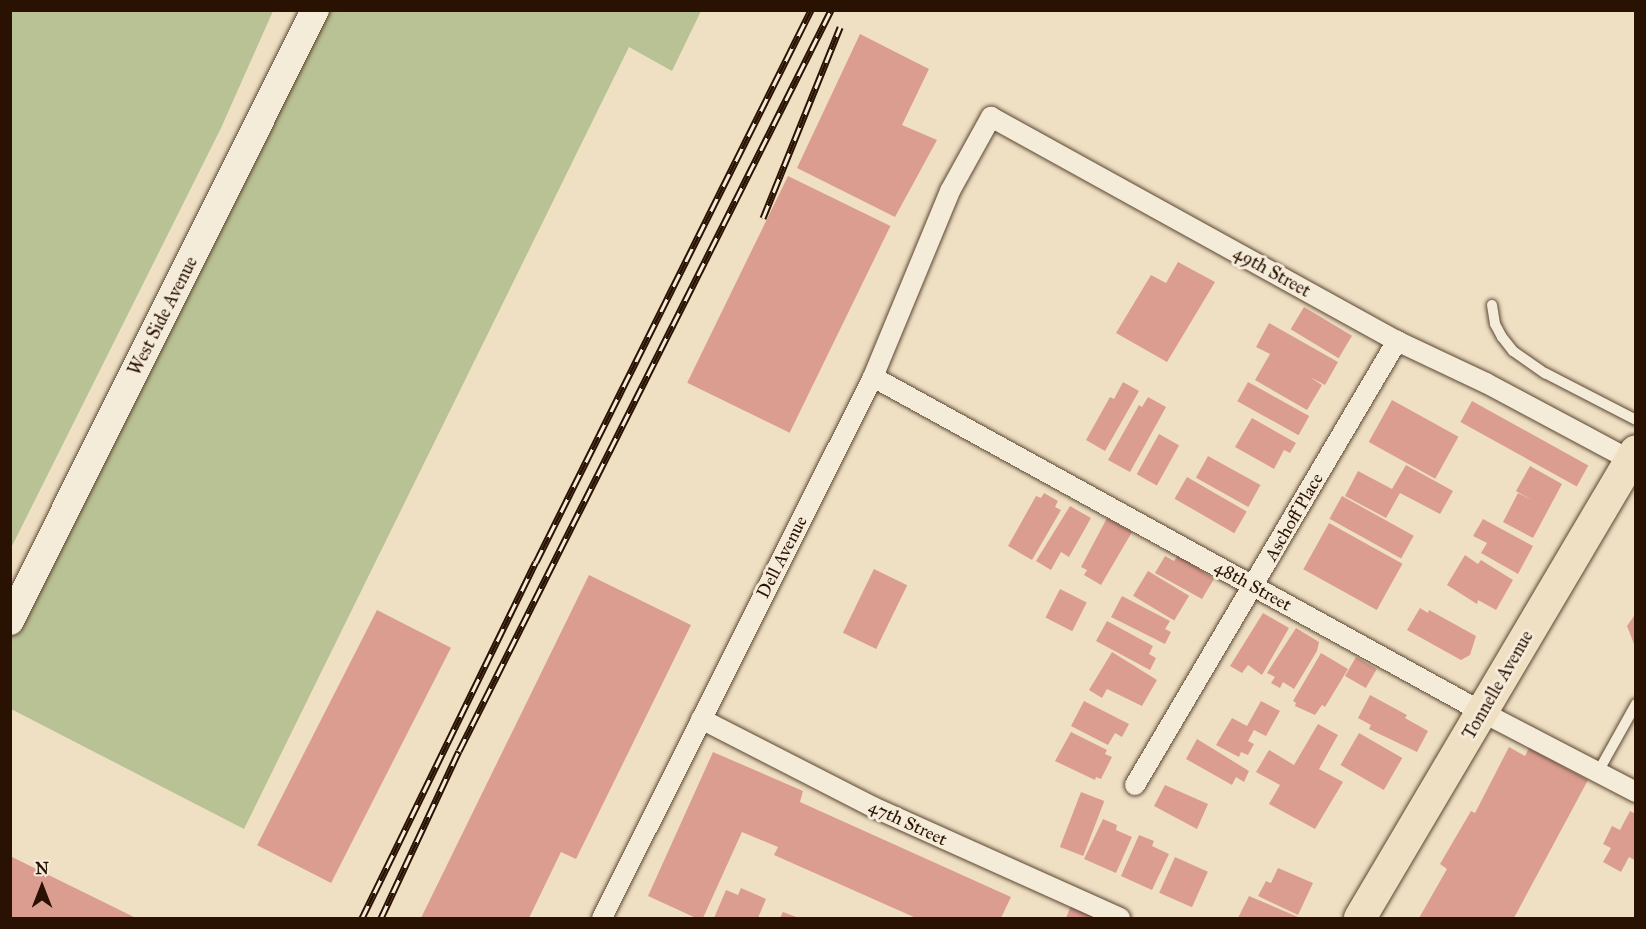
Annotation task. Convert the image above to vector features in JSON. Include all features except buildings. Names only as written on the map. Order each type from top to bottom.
[{"type":"main road","name":"Tonnelle Avenue","points":[[1360,918],[1634,458]]},
{"type":"street","name":"West Side Avenue","points":[[10,621],[315,10]]},
{"type":"street","name":"49th Street","points":[[950,191],[990,117],[1397,341],[1634,458]]},
{"type":"street","name":"Dell Avenue","points":[[602,918],[873,377],[950,191]]},
{"type":"street","name":"Aschoff Place","points":[[1134,785],[1397,341]]},
{"type":"street","name":"48th Street","points":[[873,377],[1482,712],[1635,792]]},
{"type":"street","name":"47th Street","points":[[700,719],[873,807],[1120,918]]},
{"type":"lane","points":[[1492,306],[1498,331],[1514,351],[1545,373],[1635,420]]},
{"type":"lane","points":[[1598,772],[1635,704]]},
{"type":"green space","points":[[11,10],[273,11],[221,128],[11,548]]},
{"type":"green space","points":[[315,11],[701,11],[672,71],[629,47],[244,829],[11,709],[10,622]]},
{"type":"railway","points":[[362,918],[536,562],[811,10]]},
{"type":"railway","points":[[381,918],[459,751],[831,10]]},
{"type":"railway","points":[[763,218],[840,27]]}]
